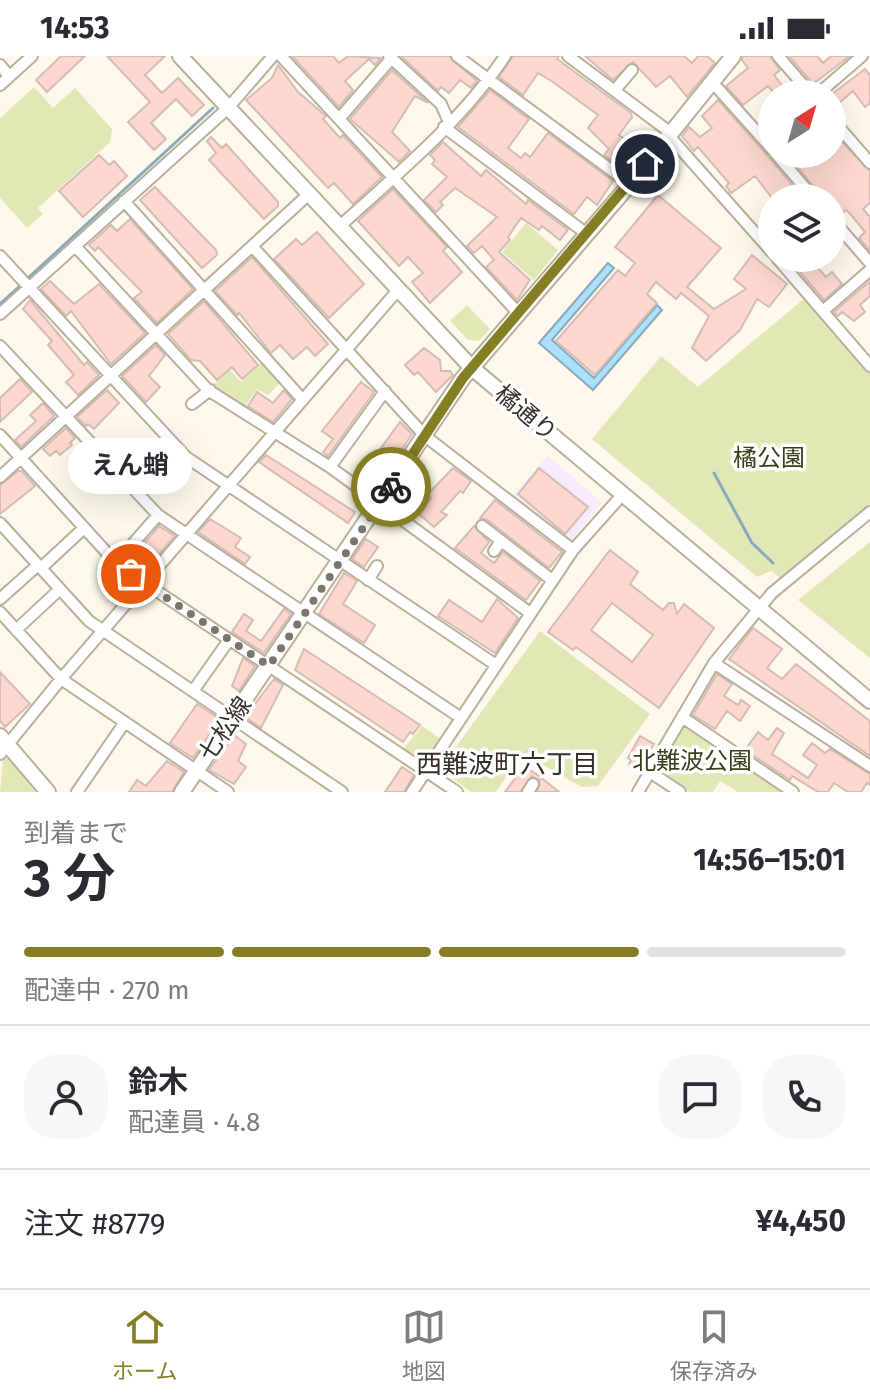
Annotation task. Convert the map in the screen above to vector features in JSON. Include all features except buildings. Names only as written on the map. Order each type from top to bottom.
[{"type":"street","points":[[0,85],[32,56]]},
{"type":"street","name":"橘通り","points":[[180,56],[472,368],[870,701]]},
{"type":"street","points":[[0,314],[228,108],[273,56]]},
{"type":"street","points":[[281,56],[519,314]]},
{"type":"street","points":[[457,56],[630,184]]},
{"type":"street","points":[[340,226],[490,79],[505,56]]},
{"type":"street","points":[[568,56],[670,134],[758,236]]},
{"type":"street","points":[[778,56],[799,80]]},
{"type":"street","points":[[834,80],[862,56],[870,64]]},
{"type":"street","points":[[339,119],[389,58],[431,92],[441,104],[446,124],[587,234]]},
{"type":"street","name":"七松線","points":[[182,792],[472,368],[630,184],[713,83],[726,59]]},
{"type":"street","points":[[0,65],[9,76]]},
{"type":"street","points":[[615,90],[632,70]]},
{"type":"street","points":[[713,83],[758,126]]},
{"type":"street","points":[[846,135],[870,163]]},
{"type":"street","points":[[788,168],[802,184]]},
{"type":"street","points":[[0,477],[310,193]]},
{"type":"street","points":[[124,201],[303,400]]},
{"type":"street","points":[[846,235],[870,263]]},
{"type":"street","points":[[75,246],[210,390],[330,467],[530,613]]},
{"type":"street","points":[[252,246],[425,436],[573,550]]},
{"type":"street","points":[[0,256],[186,457],[496,665]]},
{"type":"street","points":[[823,311],[870,270]]},
{"type":"street","points":[[789,272],[870,366]]},
{"type":"street","points":[[48,792],[2,745],[186,535],[232,488],[275,432],[398,290]]},
{"type":"street","points":[[0,346],[158,515],[461,718]]},
{"type":"street","points":[[192,404],[210,390]]},
{"type":"street","points":[[330,467],[385,391]]},
{"type":"street","points":[[0,435],[116,563],[457,792]]},
{"type":"street","points":[[412,792],[573,550],[623,494]]},
{"type":"street","points":[[638,792],[714,663],[772,593],[870,512]]},
{"type":"street","points":[[116,563],[158,515]]},
{"type":"street","points":[[0,523],[103,631],[342,792]]},
{"type":"street","points":[[482,526],[552,580]]},
{"type":"street","points":[[0,599],[84,528]]},
{"type":"street","points":[[494,551],[501,541]]},
{"type":"street","points":[[368,580],[377,566]]},
{"type":"street","points":[[16,630],[60,589]]},
{"type":"street","points":[[0,612],[61,679],[228,792]]},
{"type":"street","points":[[193,691],[229,640]]},
{"type":"street","points":[[714,663],[870,766]]},
{"type":"street","points":[[682,717],[793,792]]},
{"type":"street","points":[[77,792],[125,722]]},
{"type":"street","points":[[650,772],[680,792]]},
{"type":"shaded area","points":[[548,456],[602,503],[571,541],[512,497]]},
{"type":"green space","points":[[34,87],[53,108],[75,88],[112,129],[110,142],[38,208],[43,214],[27,228],[0,198],[0,118]]},
{"type":"green space","points":[[526,223],[558,250],[534,280],[502,252]]},
{"type":"green space","name":"橘公園","points":[[805,298],[870,372],[870,505],[782,580],[771,571],[757,577],[592,439],[661,356],[698,387]]},
{"type":"green space","points":[[467,305],[490,329],[479,341],[468,340],[450,321]]},
{"type":"green space","points":[[263,361],[282,381],[268,395],[257,389],[244,408],[211,387],[230,370],[241,382]]},
{"type":"green space","points":[[870,542],[870,658],[798,600]]},
{"type":"green space","points":[[540,631],[650,714],[598,786],[582,787],[522,753],[496,792],[471,792],[440,769]]},
{"type":"green space","name":"北難波公園","points":[[683,723],[785,792],[738,792],[720,781],[713,792],[690,792],[656,769]]},
{"type":"green space","points":[[422,726],[439,738],[426,761],[419,761],[404,751]]},
{"type":"green space","points":[[3,758],[9,759],[36,792],[0,792]]},
{"type":"water","points":[[608,263],[614,268],[552,340],[594,378],[657,305],[662,310],[593,390],[539,343]]},
{"type":"waterway","points":[[27,279],[213,108]]},
{"type":"waterway","points":[[0,304],[22,284]]},
{"type":"waterway","points":[[714,473],[752,543],[773,563]]},
{"type":"way so far","points":[[131,574],[269,666],[391,487]]},
{"type":"place","name":"えん蛸","points":[[131,574]]},
{"type":"district","name":"西難波町六丁目","points":[[507,764]]},
{"type":"route","points":[[391,487],[463,378],[645,164]]}]
